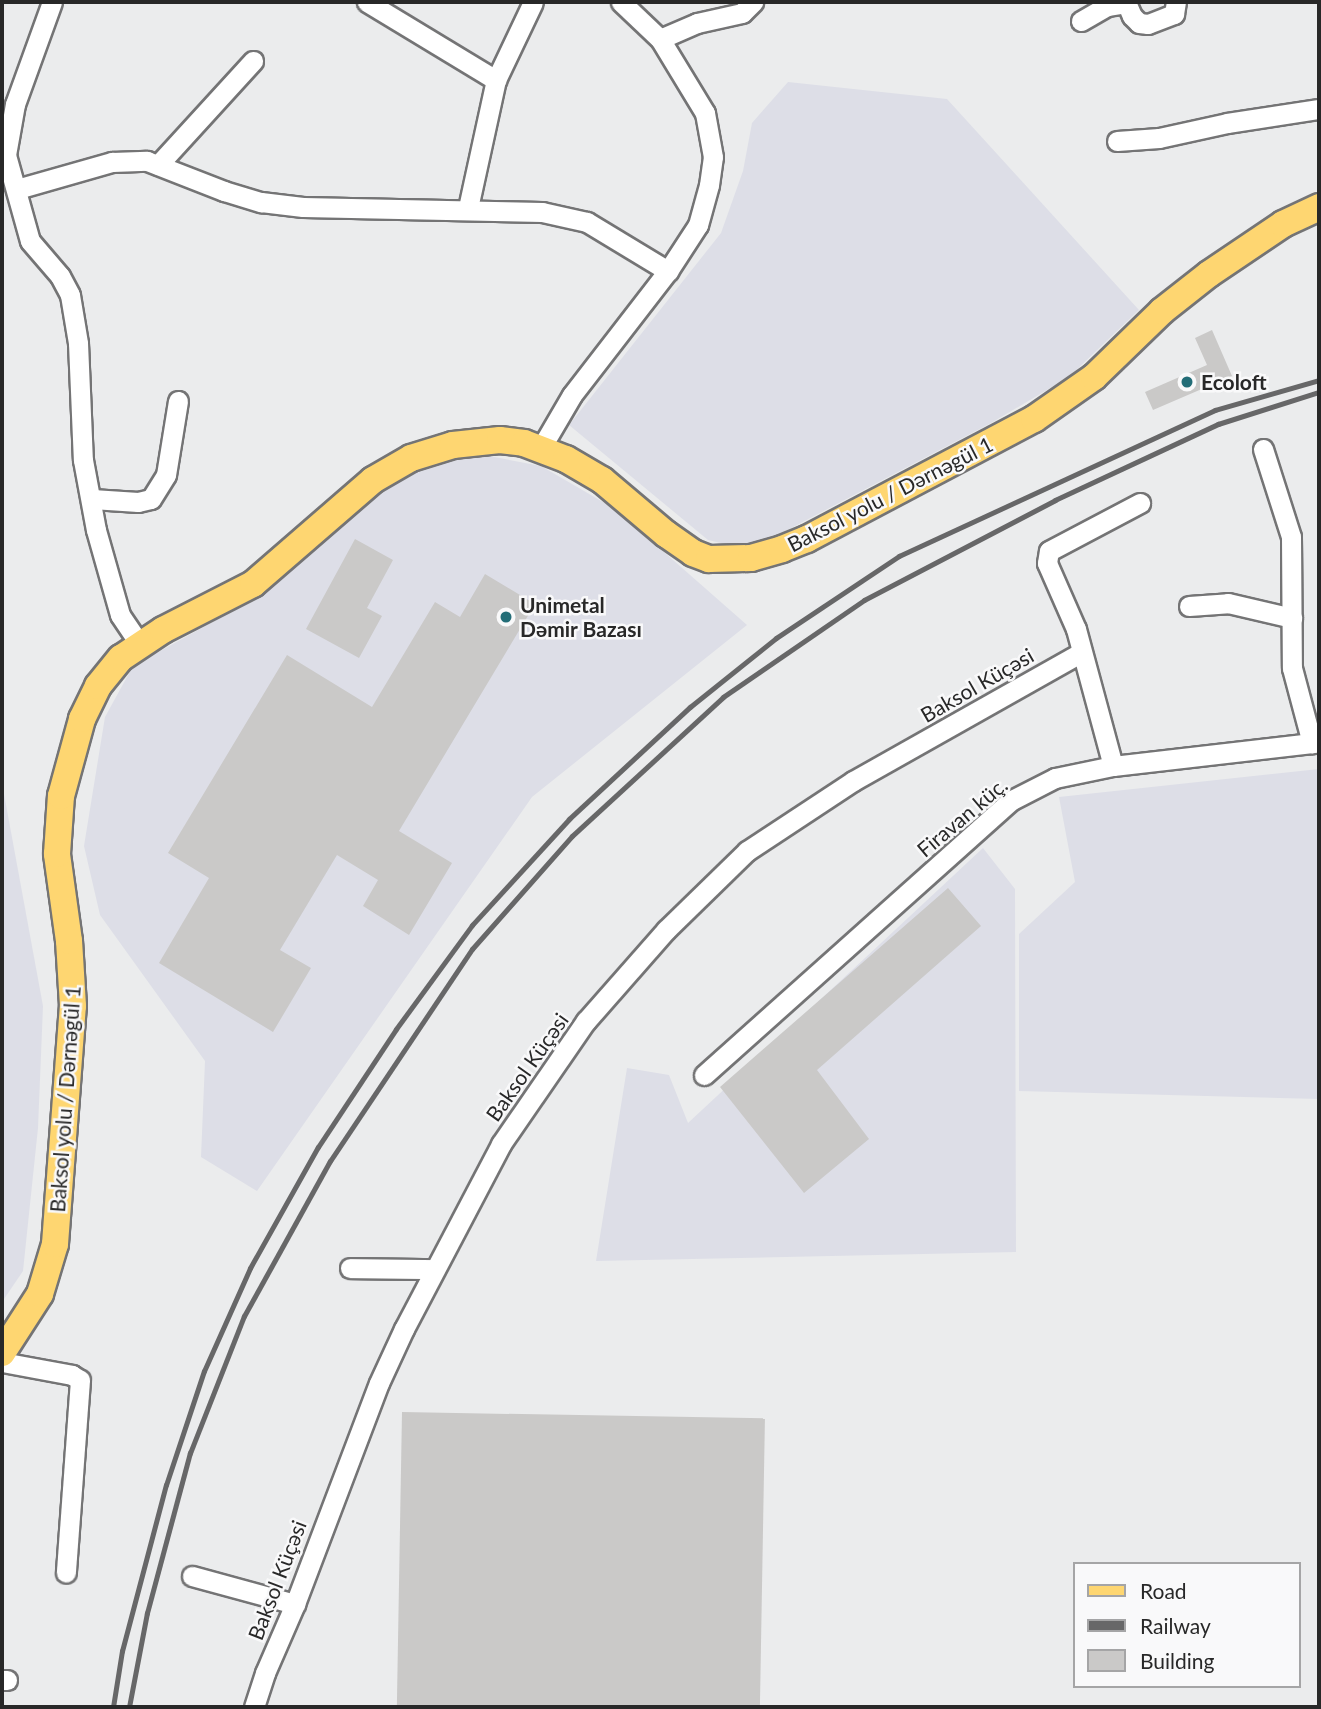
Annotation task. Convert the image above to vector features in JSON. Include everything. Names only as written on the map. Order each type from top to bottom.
[{"type":"main road","name":"Baksol yolu / Dərnəgül 1","points":[[2,1353],[40,1294],[55,1244],[72,1006],[72,962],[57,854],[61,796],[70,756],[98,686],[121,658],[139,643],[253,584],[354,494],[411,458],[479,441],[500,440],[541,448],[602,480],[693,553],[709,559],[729,561],[782,549],[1034,419],[1094,377],[1191,287],[1283,224],[1319,207]]},
{"type":"street","points":[[52,2],[15,104],[4,155],[17,189],[30,241],[60,276],[73,306],[78,343],[83,460],[96,530],[120,615],[139,643]]},
{"type":"street","points":[[367,2],[496,80]]},
{"type":"street","points":[[468,208],[496,80],[533,2]]},
{"type":"street","points":[[541,448],[572,395],[668,271],[698,225],[709,185],[713,157],[705,113],[660,39],[621,2]]},
{"type":"street","points":[[660,39],[697,23],[742,13],[753,2]]},
{"type":"street","points":[[1081,21],[1107,6],[1126,2],[1139,23],[1148,24],[1174,14],[1176,2]]},
{"type":"street","points":[[158,165],[253,61]]},
{"type":"street","points":[[1117,141],[1159,138],[1227,123],[1319,110]]},
{"type":"street","points":[[17,189],[112,162],[130,160],[158,165],[224,191],[261,202],[303,207],[468,208],[542,212],[587,222],[668,271]]},
{"type":"street","points":[[92,499],[138,502],[151,499],[166,475],[178,401]]},
{"type":"street","points":[[1263,449],[1291,537],[1294,684],[1303,700],[1316,743]]},
{"type":"street","points":[[1113,766],[1080,653],[1076,629],[1048,563],[1049,551],[1140,503]]},
{"type":"street","points":[[1189,606],[1227,603],[1292,618]]},
{"type":"street","name":"Baksol Küçəsi","points":[[254,1707],[379,1383],[434,1269],[500,1144],[586,1021],[666,930],[747,851],[853,781],[1080,653]]},
{"type":"street","name":"Firavan küç.","points":[[704,1075],[1012,800],[1055,778],[1113,766],[1316,743]]},
{"type":"street","points":[[350,1268],[434,1269]]},
{"type":"street","points":[[2,1362],[72,1375],[80,1380],[66,1572]]},
{"type":"street","points":[[192,1576],[295,1604]]},
{"type":"shaded area","points":[[788,82],[947,99],[1139,310],[1069,377],[991,423],[778,535],[738,547],[708,540],[569,425],[721,233],[743,171],[752,123]]},
{"type":"shaded area","points":[[484,455],[541,466],[615,509],[747,625],[532,797],[257,1191],[201,1157],[205,1061],[100,915],[84,846],[105,717],[133,666],[249,602],[367,497],[421,464]]},
{"type":"shaded area","points":[[1319,769],[1319,1099],[1019,1091],[1019,934],[1075,882],[1059,797]]},
{"type":"shaded area","points":[[2,783],[43,1006],[38,1128],[23,1271],[2,1302]]},
{"type":"shaded area","points":[[983,848],[1015,889],[1016,1252],[596,1261],[627,1068],[669,1075],[688,1123]]},
{"type":"building","points":[[1212,330],[1232,376],[1153,410],[1145,392],[1207,365],[1195,338]]},
{"type":"building","points":[[355,539],[393,560],[367,608],[382,616],[359,658],[306,629]]},
{"type":"building","points":[[485,574],[535,604],[399,831],[452,863],[409,935],[363,906],[378,880],[337,855],[280,950],[311,968],[273,1032],[159,963],[209,878],[168,853],[287,655],[372,707],[435,602],[460,617]]},
{"type":"building","points":[[948,888],[981,926],[817,1070],[869,1139],[804,1193],[720,1087]]},
{"type":"building","points":[[402,1412],[765,1418],[760,1707],[397,1707]]},
{"type":"railway","points":[[113,1707],[122,1651],[166,1485],[204,1371],[250,1268],[318,1147],[396,1029],[472,925],[569,819],[690,707],[776,638],[899,556],[1215,410],[1319,380]]},
{"type":"railway","points":[[129,1707],[147,1613],[190,1453],[244,1316],[330,1161],[472,949],[572,836],[723,697],[864,600],[1055,500],[1218,424],[1319,392]]},
{"type":"place","name":"Ecoloft","points":[[1187,382]]},
{"type":"place","name":"Unimetal Dəmir Bazası","points":[[506,617]]}]
